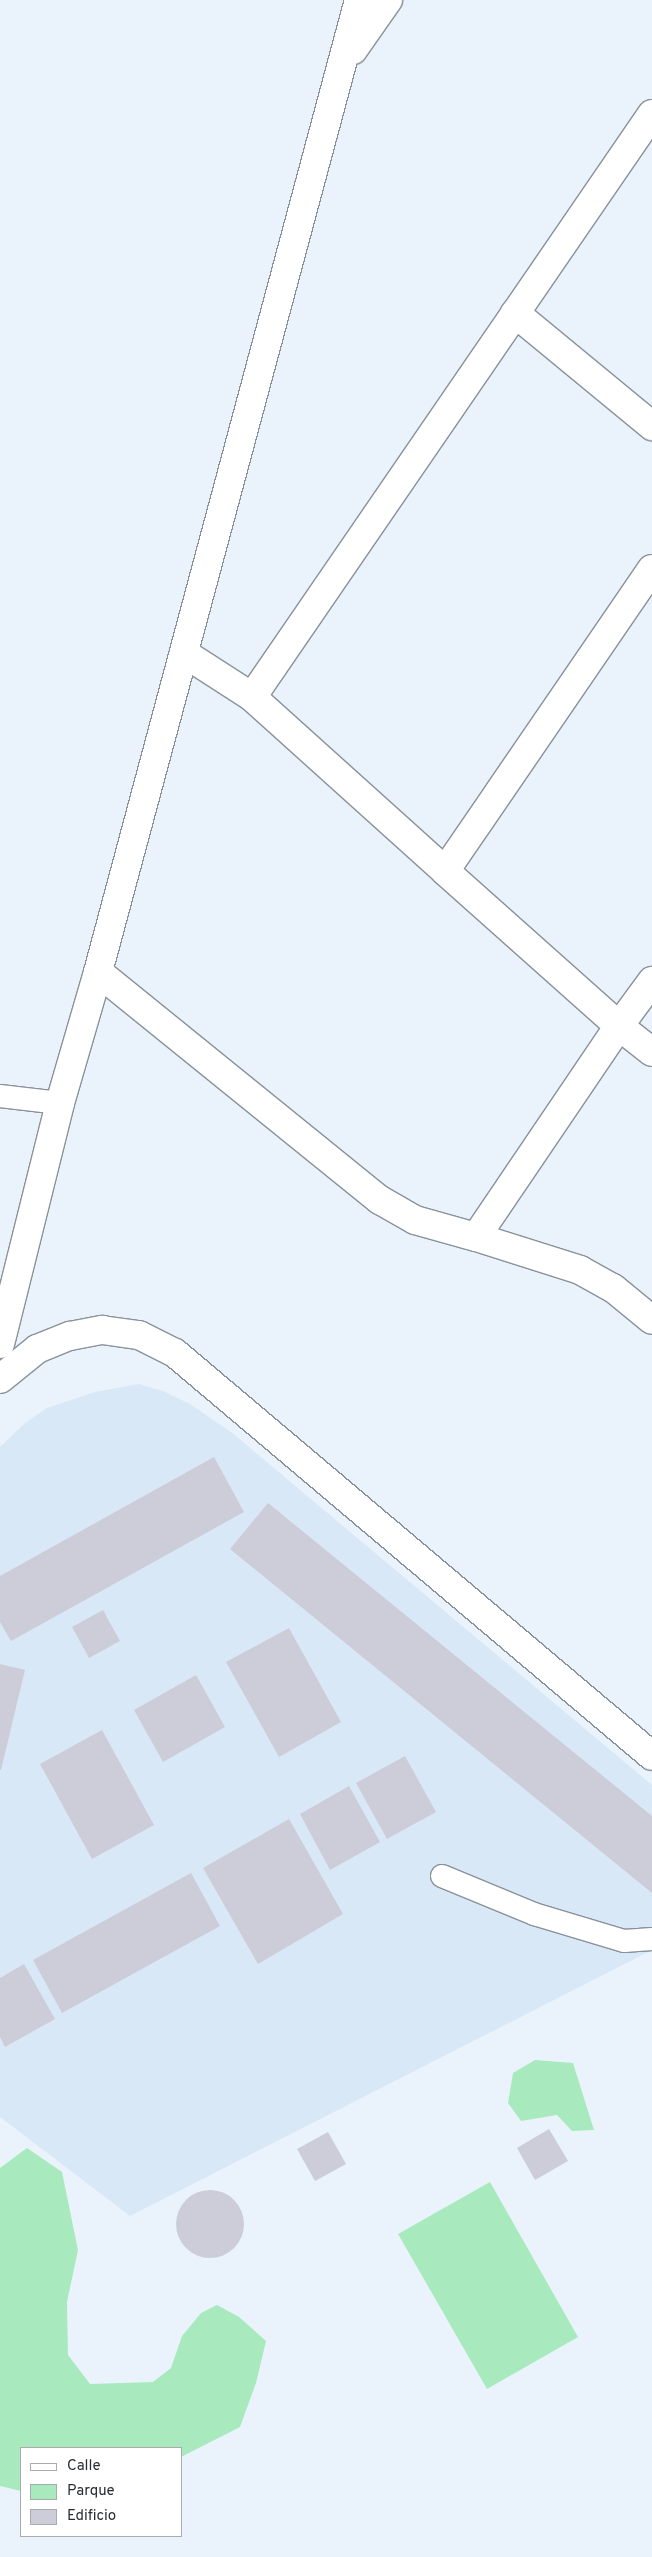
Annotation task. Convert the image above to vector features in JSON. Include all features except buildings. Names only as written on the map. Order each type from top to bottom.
[{"type":"street","points":[[0,1344],[60,1103],[98,972],[359,0]]},
{"type":"street","points":[[344,61],[388,0]]},
{"type":"street","points":[[252,697],[652,114]]},
{"type":"street","points":[[515,313],[652,426]]},
{"type":"street","points":[[444,871],[652,569]]},
{"type":"street","points":[[184,652],[252,697],[444,871],[619,1026],[652,1052]]},
{"type":"street","points":[[98,972],[380,1200],[415,1220],[580,1270],[613,1288],[652,1320]]},
{"type":"street","points":[[476,1237],[619,1026],[652,981]]},
{"type":"street","points":[[0,1379],[36,1349],[70,1336],[102,1330],[139,1335],[175,1354],[652,1756]]},
{"type":"lane","points":[[0,1096],[60,1103]]},
{"type":"lane","points":[[442,1876],[534,1914],[624,1941],[652,1940]]},
{"type":"shaded area","points":[[139,1384],[163,1391],[190,1404],[231,1432],[652,1785],[652,1950],[130,2216],[0,2117],[0,1447],[25,1423],[47,1408],[95,1392]]},
{"type":"green space","points":[[535,2060],[573,2063],[594,2130],[572,2131],[557,2115],[521,2121],[508,2103],[513,2073]]},
{"type":"green space","points":[[27,2148],[62,2172],[78,2250],[67,2302],[68,2355],[90,2384],[153,2382],[171,2368],[182,2336],[201,2313],[217,2305],[239,2317],[266,2341],[256,2383],[240,2427],[182,2456],[182,2447],[20,2447],[20,2491],[0,2486],[0,2168]]},
{"type":"green space","points":[[490,2182],[578,2337],[487,2389],[398,2234]]}]
